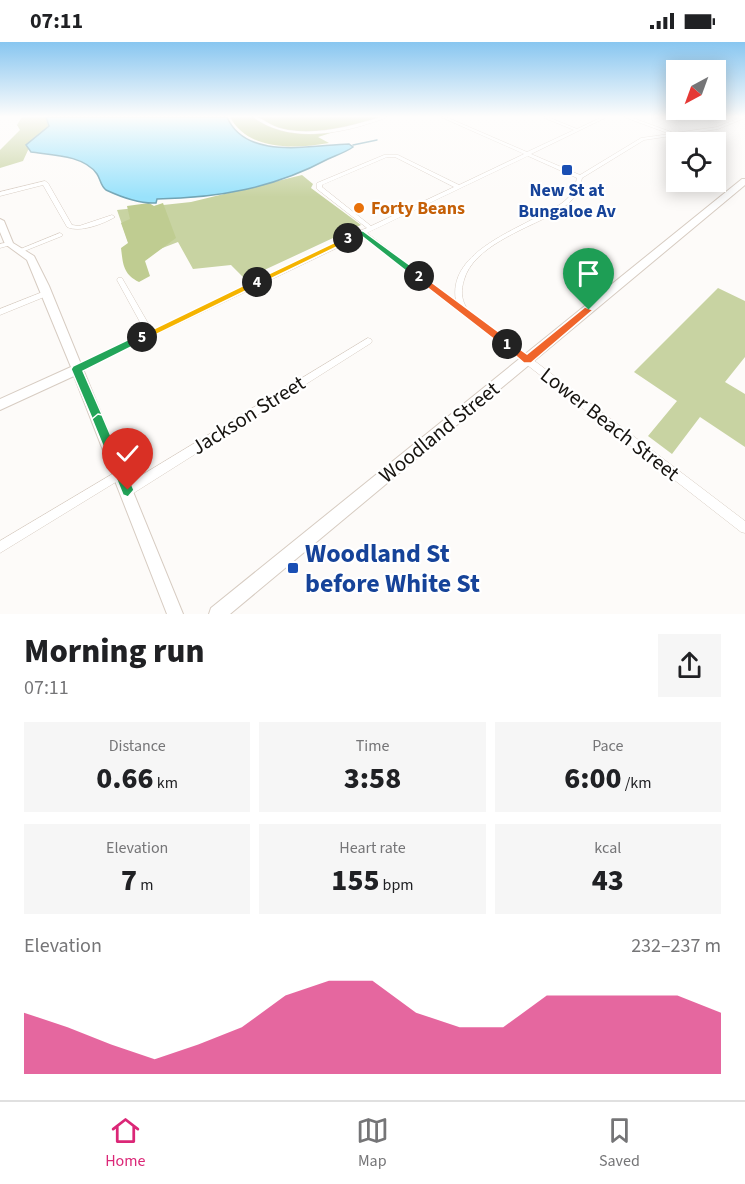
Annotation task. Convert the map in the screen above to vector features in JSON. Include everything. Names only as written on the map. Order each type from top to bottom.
[{"type":"street","points":[[502,144],[580,177]]},
{"type":"street","points":[[0,405],[547,144]]},
{"type":"street","points":[[466,313],[459,302],[457,293],[473,258],[564,204],[576,191],[580,177],[635,144]]},
{"type":"street","points":[[370,228],[319,189],[319,184],[386,156],[396,156],[457,186]]},
{"type":"street","name":"Woodland Street","points":[[216,614],[745,181]]},
{"type":"street","points":[[0,194],[45,183],[70,227],[79,228],[112,217]]},
{"type":"street","points":[[0,221],[11,247],[31,258],[47,293],[128,490],[175,614]]},
{"type":"street","name":"Lower Beach Street","points":[[361,232],[745,528]]},
{"type":"street","points":[[11,247],[60,235]]},
{"type":"street","points":[[120,280],[150,333]]},
{"type":"street","points":[[0,312],[47,293]]},
{"type":"street","name":"Jackson Street","points":[[128,490],[368,340]]},
{"type":"street","points":[[0,547],[121,474]]},
{"type":"green space","points":[[6,144],[33,144],[23,161],[0,168],[0,150]]},
{"type":"green space","points":[[268,144],[323,144],[302,146]]},
{"type":"green space","points":[[302,175],[313,184],[311,188],[361,225],[245,279],[231,265],[193,269],[178,242],[134,259],[117,210],[191,202]]},
{"type":"green space","points":[[149,203],[154,206],[163,203],[176,238],[145,261],[150,276],[139,282],[130,276],[123,264],[121,248],[128,243],[121,223],[130,219],[127,206]]},
{"type":"green space","points":[[718,288],[745,301],[745,357],[725,382],[745,394],[745,447],[700,417],[672,454],[648,436],[677,401],[634,372]]},
{"type":"water","points":[[260,144],[299,147],[349,144],[353,147],[308,169],[245,190],[224,194],[157,199],[156,203],[150,203],[130,199],[106,190],[97,174],[76,159],[31,152],[26,145]]},
{"type":"waterway","points":[[353,145],[359,144]]},
{"type":"place","name":"New St at Bungaloe Av","points":[[567,170]]},
{"type":"place","name":"Forty Beans","points":[[359,208]]},
{"type":"place","name":"Woodland St before White St","points":[[293,568]]},
{"type":"route","points":[[128,490],[77,369],[361,232],[527,360],[589,310]]}]
